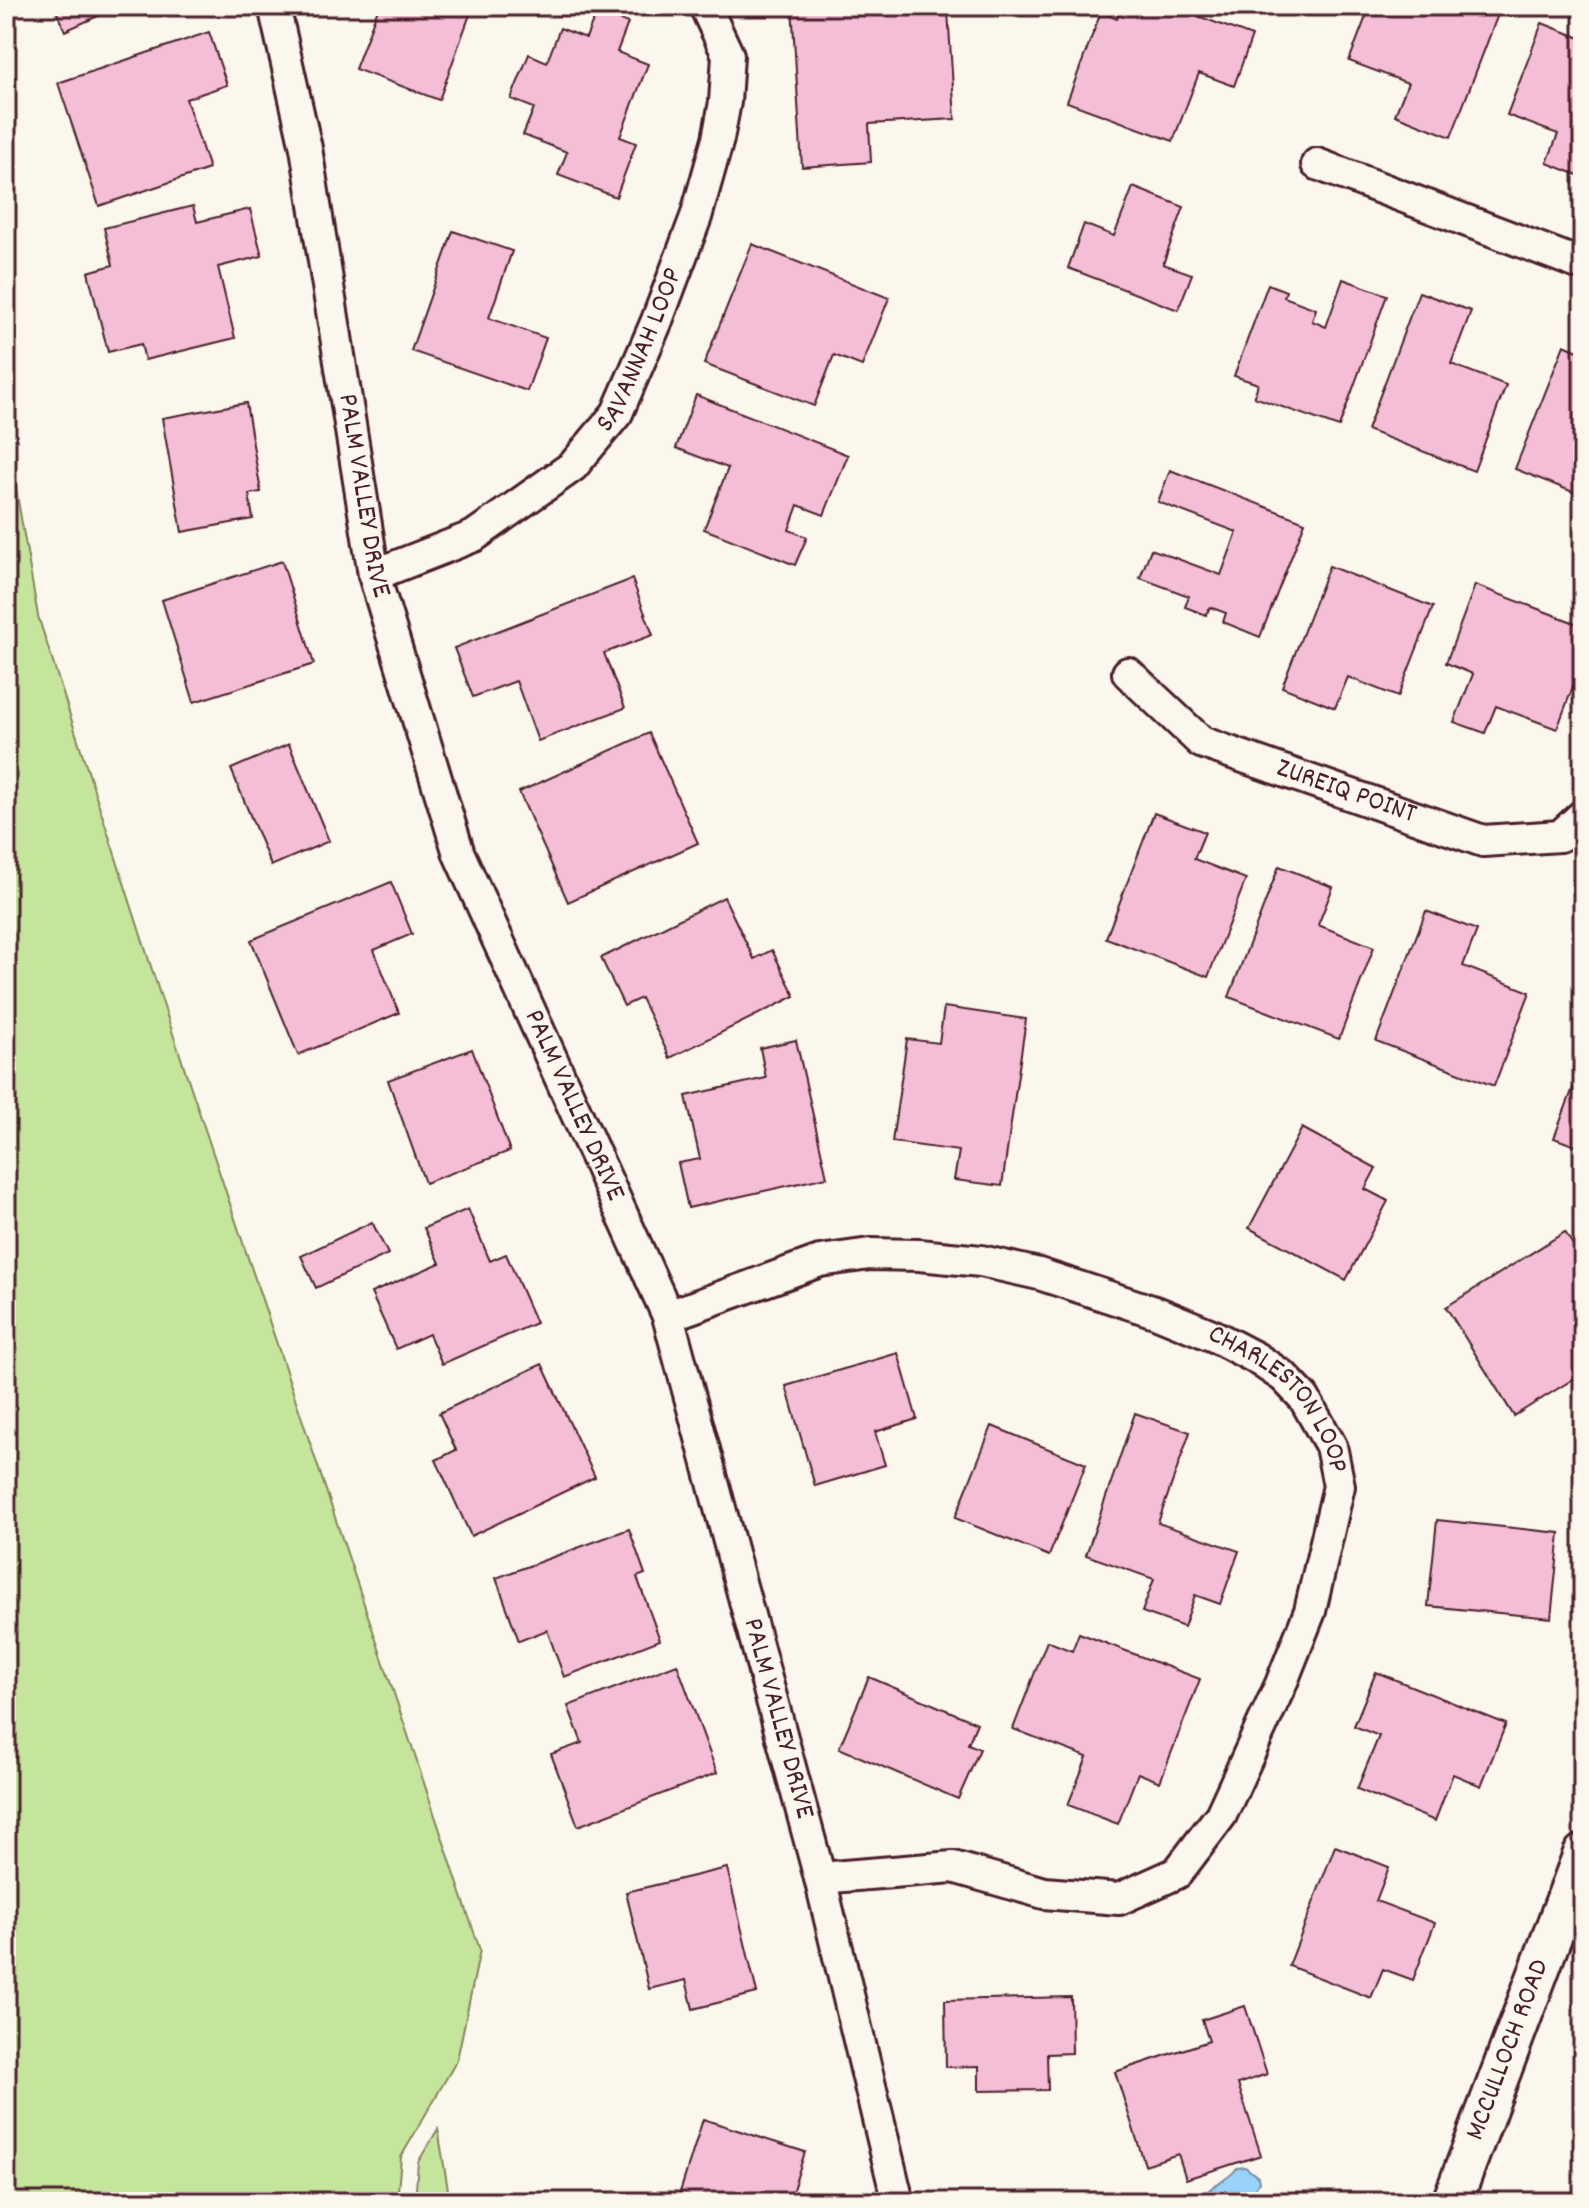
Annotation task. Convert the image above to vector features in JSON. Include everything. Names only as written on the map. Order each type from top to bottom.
[{"type":"street","name":"PALM VALLEY DRIVE","points":[[274,6],[308,164],[374,575],[459,854],[668,1316],[820,1878],[898,2202]]},
{"type":"street","name":"SAVANNAH LOOP","points":[[374,575],[474,536],[573,466],[617,413],[656,323],[696,217],[718,139],[725,102],[728,55],[705,6]]},
{"type":"street","points":[[1317,164],[1583,265]]},
{"type":"street","name":"ZUREIQ POINT","points":[[1128,673],[1201,742],[1483,841],[1560,836],[1583,815]]},
{"type":"street","name":"CHARLESTON LOOP","points":[[668,1316],[820,1261],[870,1254],[981,1261],[1039,1274],[1108,1295],[1158,1313],[1246,1353],[1284,1377],[1304,1398],[1331,1446],[1339,1486],[1310,1611],[1281,1684],[1221,1815],[1177,1873],[1119,1899],[1044,1893],[953,1867],[820,1878]]},
{"type":"street","name":"MCCULLOCH ROAD","points":[[1452,2202],[1583,1854]]},
{"type":"green space","points":[[6,431],[38,616],[166,1013],[480,1950],[457,2060],[401,2157],[397,2202],[6,2202]]},
{"type":"green space","points":[[438,2129],[450,2202],[415,2202],[418,2162]]},
{"type":"water","points":[[1245,2167],[1258,2177],[1259,2182],[1250,2198],[1208,2202],[1206,2193],[1210,2189],[1237,2168]]},
{"type":"building","points":[[54,6],[120,6],[65,31]]},
{"type":"building","points":[[379,6],[473,6],[439,100],[355,69]]},
{"type":"building","points":[[792,6],[940,6],[941,11],[948,11],[955,119],[869,124],[871,162],[802,167]]},
{"type":"building","points":[[1122,6],[1171,6],[1252,36],[1234,86],[1199,73],[1173,141],[1067,102],[1101,12],[1117,19]]},
{"type":"building","points":[[1370,6],[1492,6],[1500,9],[1451,137],[1395,115],[1408,83],[1349,61]]},
{"type":"building","points":[[597,11],[628,23],[617,52],[648,64],[620,137],[636,143],[616,197],[558,175],[567,152],[523,135],[534,108],[511,99],[529,54],[547,62],[560,28],[586,38]]},
{"type":"building","points":[[1542,23],[1583,39],[1583,177],[1547,163],[1558,134],[1507,115]]},
{"type":"building","points":[[209,32],[227,85],[186,99],[209,169],[99,206],[58,83]]},
{"type":"building","points":[[1133,187],[1184,207],[1163,264],[1192,274],[1178,310],[1068,268],[1084,224],[1114,236]]},
{"type":"building","points":[[193,206],[197,222],[250,209],[262,256],[218,267],[235,338],[145,360],[141,344],[108,352],[88,272],[113,265],[104,228]]},
{"type":"building","points":[[453,231],[512,251],[489,318],[546,338],[527,391],[411,351]]},
{"type":"building","points":[[752,244],[889,298],[862,366],[834,355],[814,406],[704,364]]},
{"type":"building","points":[[1343,279],[1387,295],[1339,427],[1254,397],[1258,384],[1234,376],[1268,284],[1286,291],[1284,297],[1316,309],[1312,321],[1326,327]]},
{"type":"building","points":[[1419,292],[1471,311],[1451,364],[1506,385],[1474,471],[1367,430]]},
{"type":"building","points":[[1564,345],[1583,353],[1583,496],[1515,469]]},
{"type":"building","points":[[696,395],[848,455],[824,515],[798,505],[789,530],[807,537],[795,565],[704,529],[728,468],[676,448]]},
{"type":"building","points":[[246,403],[261,492],[249,494],[253,519],[182,532],[162,418]]},
{"type":"building","points":[[1170,470],[1305,522],[1260,637],[1223,622],[1226,613],[1210,607],[1206,615],[1185,607],[1189,596],[1140,578],[1151,549],[1221,575],[1237,532],[1158,502]]},
{"type":"building","points":[[282,561],[314,664],[194,702],[162,600]]},
{"type":"building","points":[[1329,566],[1433,607],[1398,697],[1348,677],[1335,708],[1282,687]]},
{"type":"building","points":[[632,579],[653,635],[604,653],[625,708],[538,741],[516,681],[473,697],[454,648]]},
{"type":"building","points":[[1475,585],[1583,626],[1583,660],[1557,729],[1496,706],[1485,733],[1454,722],[1473,674],[1446,663]]},
{"type":"building","points":[[649,733],[698,843],[568,902],[519,792]]},
{"type":"building","points":[[289,744],[329,841],[271,866],[231,769]]},
{"type":"building","points":[[1154,813],[1205,832],[1194,859],[1246,879],[1208,977],[1106,938]]},
{"type":"building","points":[[1279,866],[1333,887],[1318,925],[1374,947],[1339,1039],[1229,997]]},
{"type":"building","points":[[391,882],[412,934],[374,950],[399,1013],[298,1055],[251,940]]},
{"type":"building","points":[[724,897],[754,959],[772,950],[795,996],[670,1058],[641,998],[624,1006],[601,958]]},
{"type":"building","points":[[1426,911],[1477,930],[1463,966],[1530,992],[1494,1086],[1376,1041]]},
{"type":"building","points":[[944,1007],[1026,1019],[1002,1186],[954,1180],[959,1151],[892,1142],[907,1039],[939,1043]]},
{"type":"building","points":[[796,1040],[827,1177],[688,1208],[678,1163],[700,1159],[686,1096],[766,1078],[760,1048]]},
{"type":"building","points":[[472,1049],[510,1151],[425,1183],[388,1080]]},
{"type":"building","points":[[1573,1088],[1583,1092],[1583,1149],[1554,1138]]},
{"type":"building","points":[[1302,1128],[1376,1168],[1365,1189],[1388,1201],[1346,1280],[1249,1228]]},
{"type":"building","points":[[468,1209],[490,1261],[506,1254],[536,1323],[442,1364],[429,1334],[396,1349],[371,1293],[440,1263],[424,1228]]},
{"type":"building","points":[[372,1222],[388,1254],[316,1288],[301,1256]]},
{"type":"building","points":[[1565,1232],[1583,1261],[1583,1373],[1514,1416],[1446,1307]]},
{"type":"building","points":[[898,1353],[917,1419],[875,1432],[885,1465],[815,1486],[786,1386]]},
{"type":"building","points":[[542,1364],[595,1477],[471,1536],[436,1460],[456,1450],[439,1413]]},
{"type":"building","points":[[1135,1413],[1190,1432],[1158,1523],[1239,1551],[1220,1604],[1195,1595],[1184,1627],[1142,1612],[1154,1579],[1086,1555]]},
{"type":"building","points":[[992,1426],[1086,1464],[1049,1556],[955,1518]]},
{"type":"building","points":[[1437,1520],[1560,1533],[1551,1618],[1428,1606]]},
{"type":"building","points":[[629,1529],[645,1574],[637,1577],[660,1640],[564,1677],[547,1630],[519,1641],[496,1578]]},
{"type":"building","points":[[1079,1633],[1200,1679],[1160,1782],[1138,1773],[1118,1824],[1068,1805],[1087,1757],[1013,1729],[1047,1641],[1072,1651]]},
{"type":"building","points":[[677,1664],[717,1773],[578,1826],[551,1754],[582,1743],[568,1706]]},
{"type":"building","points":[[1376,1672],[1506,1724],[1481,1786],[1453,1774],[1435,1821],[1357,1789],[1379,1736],[1354,1726]]},
{"type":"building","points":[[869,1677],[977,1723],[968,1744],[980,1749],[958,1799],[839,1748]]},
{"type":"building","points":[[1335,1846],[1389,1867],[1376,1901],[1435,1923],[1413,1980],[1383,1969],[1371,1998],[1289,1966]]},
{"type":"building","points":[[727,1868],[757,1993],[693,2009],[686,1980],[649,1989],[626,1892]]},
{"type":"building","points":[[1071,1997],[1072,2053],[1047,2054],[1048,2090],[979,2091],[979,2066],[946,2067],[945,2000]]},
{"type":"building","points":[[1245,2006],[1267,2074],[1238,2084],[1261,2155],[1186,2179],[1178,2154],[1145,2165],[1115,2072],[1209,2041],[1202,2020]]},
{"type":"building","points":[[703,2119],[805,2152],[789,2202],[677,2202]]}]
